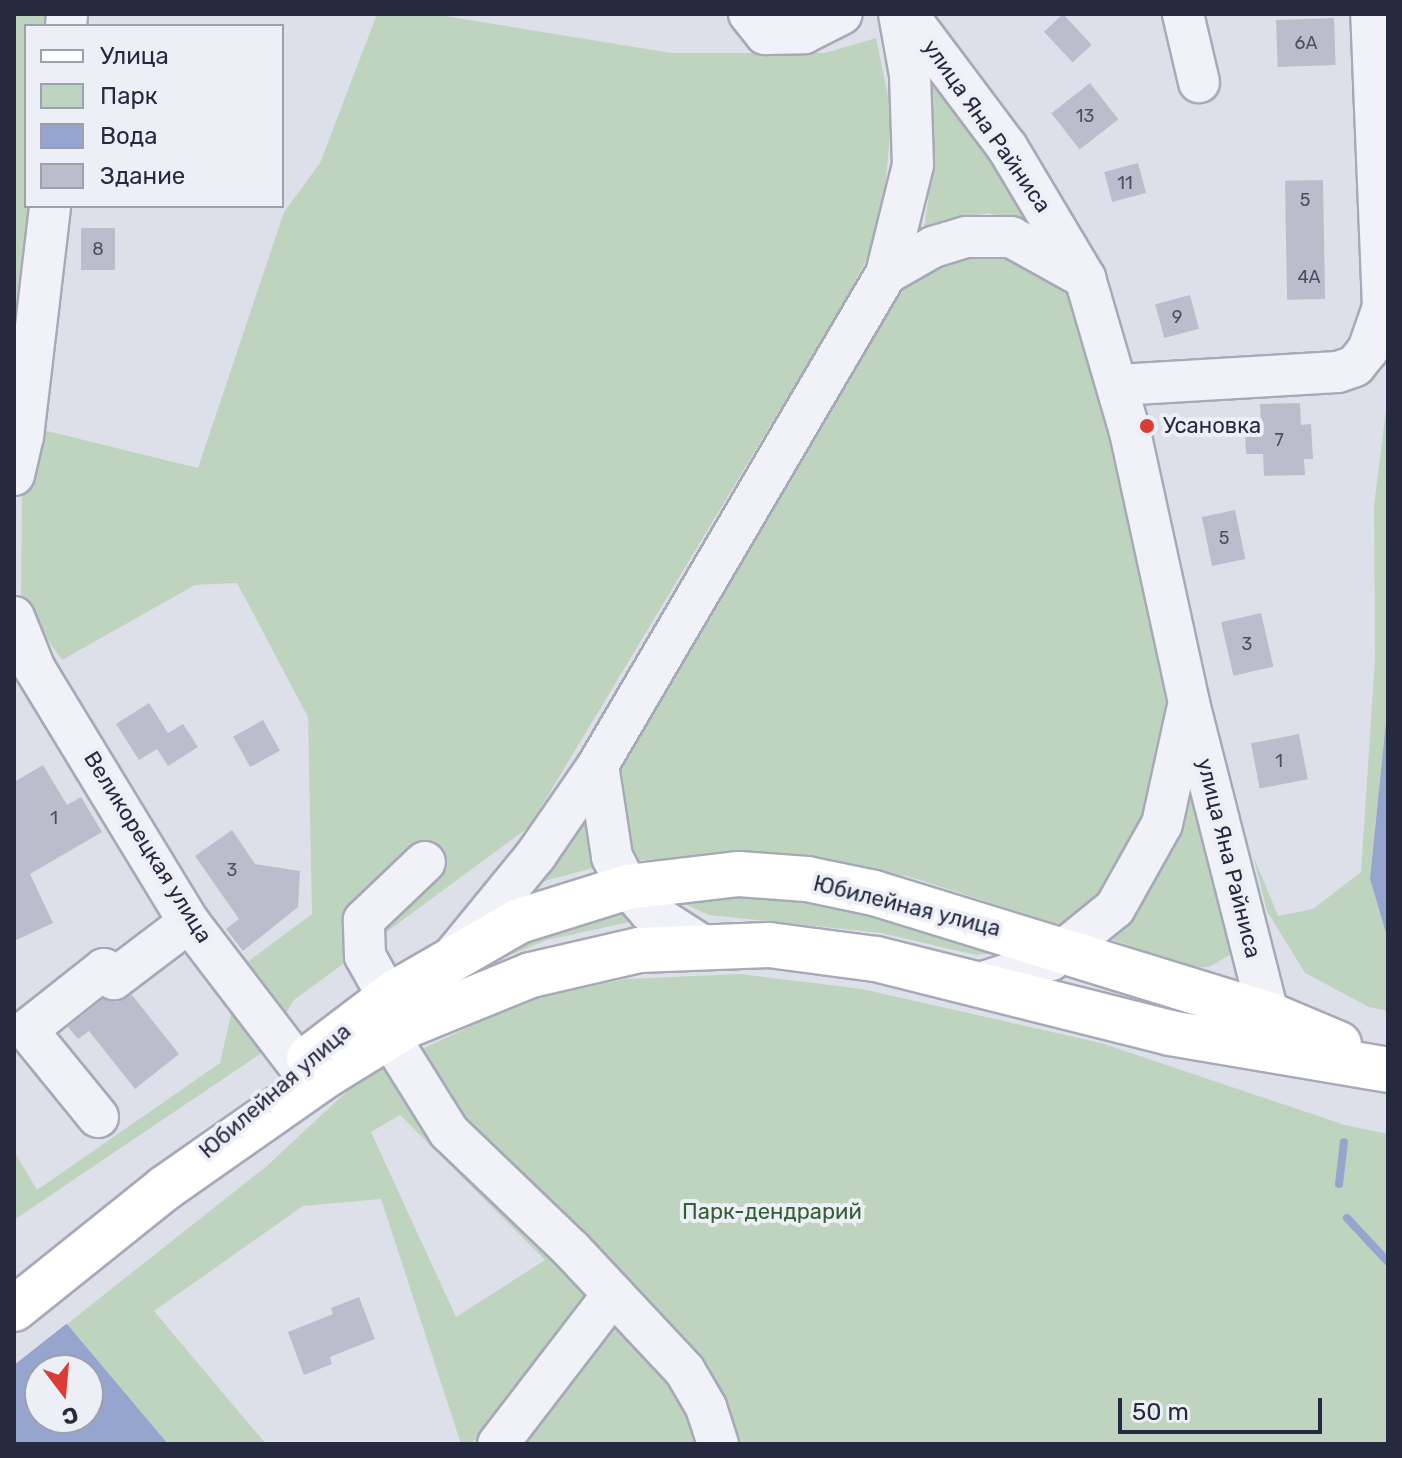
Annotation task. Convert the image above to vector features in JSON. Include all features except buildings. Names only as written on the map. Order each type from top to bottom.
[{"type":"main road","name":"Юбилейная улица","points":[[14,1309],[165,1188],[388,1017],[455,954],[519,921],[628,887],[739,874],[807,879],[874,893],[1069,950],[1268,1014],[1388,1068]]},
{"type":"main road","name":"Юбилейная улица","points":[[165,1188],[299,1066],[388,1017],[446,1006],[531,975],[639,950],[700,944],[769,945],[876,959],[983,982],[1170,1033],[1388,1068]]},
{"type":"street","points":[[749,14],[765,34],[804,33],[842,14]]},
{"type":"street","points":[[455,954],[536,855],[598,765],[886,274],[914,153],[910,75],[899,14]]},
{"type":"street","name":"улица Яна Райниса","points":[[907,14],[1007,147],[1085,278],[1118,385],[1189,703],[1268,1014]]},
{"type":"street","points":[[1183,14],[1199,82]]},
{"type":"street","points":[[1118,385],[1338,372],[1355,366],[1368,350],[1383,307],[1371,14]]},
{"type":"street","points":[[14,475],[23,437],[50,208]]},
{"type":"street","points":[[886,274],[944,243],[966,237],[1011,237],[1085,278]]},
{"type":"street","name":"Великорецкая улица","points":[[14,617],[35,669],[189,922],[299,1066]]},
{"type":"street","name":"улица Яна Райниса","points":[[983,982],[1033,968],[1069,950],[1115,908],[1148,856],[1162,824],[1189,703]]},
{"type":"street","points":[[598,765],[612,857],[628,887],[650,912],[700,944]]},
{"type":"street","points":[[425,862],[364,920],[365,956],[388,1017],[449,1132],[613,1294],[685,1371],[706,1407],[718,1444]]},
{"type":"street","points":[[98,1117],[27,1030],[104,969],[114,979],[189,922]]},
{"type":"street","points":[[498,1444],[613,1294]]},
{"type":"green space","points":[[14,14],[57,14],[55,24],[24,24],[24,208],[32,208],[14,374]]},
{"type":"green space","points":[[377,14],[433,14],[671,53],[825,53],[876,38],[892,115],[881,231],[844,303],[529,827],[294,1000],[260,1054],[14,1220],[14,1151],[37,1190],[220,1063],[242,966],[312,914],[308,717],[237,583],[195,585],[62,660],[21,603],[22,493],[43,430],[198,468],[284,212],[320,163]]},
{"type":"green space","points":[[930,62],[1047,230],[988,213],[924,230],[934,158]]},
{"type":"green space","points":[[998,249],[1070,292],[1086,330],[1168,696],[1163,768],[1146,828],[1111,887],[1073,929],[907,876],[784,859],[636,860],[616,827],[615,765],[894,293],[930,261]]},
{"type":"green space","points":[[1388,394],[1388,701],[1370,879],[1388,940],[1388,1011],[1369,1007],[1305,973],[1267,911],[1253,855],[1278,916],[1313,909],[1361,872],[1375,660],[1374,506]]},
{"type":"green space","points":[[1191,786],[1233,940],[1231,954],[1209,967],[1191,968],[1111,939],[1138,907],[1172,849]]},
{"type":"green space","points":[[589,808],[601,866],[533,884]]},
{"type":"green space","points":[[761,894],[823,900],[1027,950],[976,955],[881,933],[709,915],[667,896]]},
{"type":"green space","points":[[628,901],[634,921],[547,940],[464,974],[544,927]]},
{"type":"green space","name":"Парк-дендрарий","points":[[740,974],[862,989],[1101,1043],[1345,1125],[1388,1134],[1388,1444],[520,1444],[506,1417],[470,1444],[461,1444],[381,1199],[303,1206],[154,1311],[266,1444],[168,1444],[104,1368],[104,1354],[92,1354],[67,1324],[268,1165],[363,1076],[528,1000],[625,979]],"holes":[[[400,1115],[545,1260],[456,1317],[371,1132]]]},
{"type":"water","points":[[1388,701],[1388,940],[1370,879]]},
{"type":"water","points":[[14,1255],[92,1354],[24,1354],[24,1434],[104,1434],[104,1368],[168,1444],[14,1444]]},
{"type":"pier","points":[[16,1252],[70,1321],[24,1354],[14,1365]]},
{"type":"waterway","points":[[1339,1184],[1344,1142]]},
{"type":"waterway","points":[[1347,1218],[1388,1262]]},
{"type":"place","name":"Усановка","points":[[1147,426]]}]
